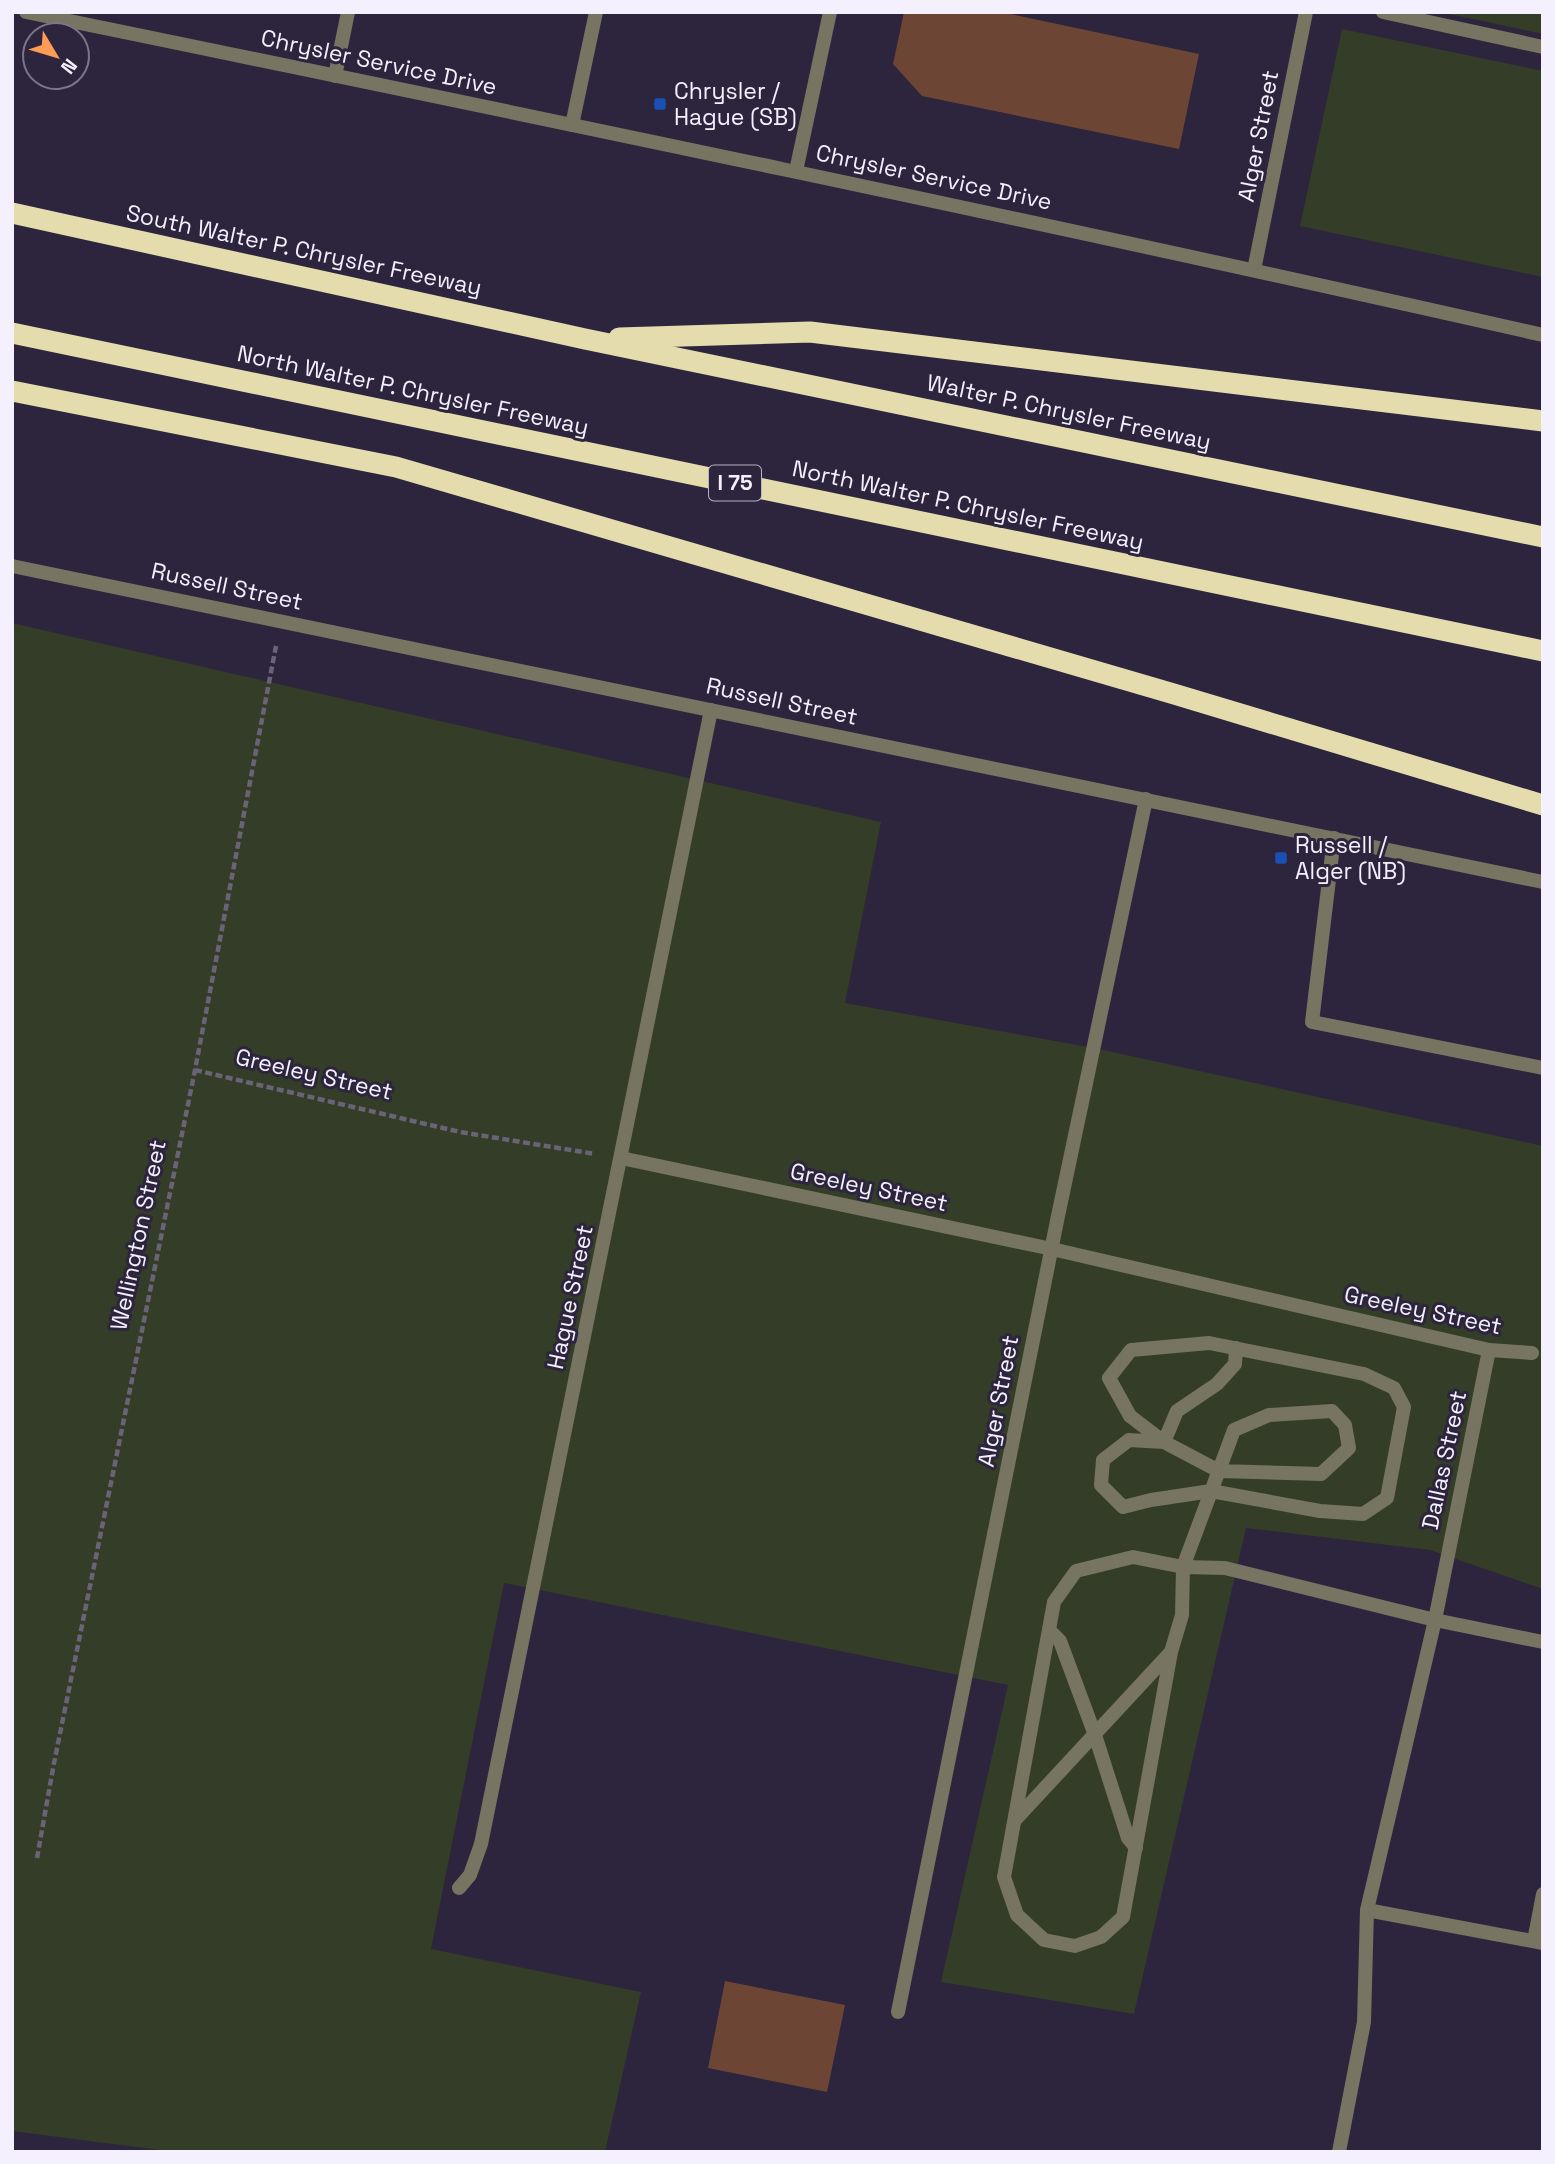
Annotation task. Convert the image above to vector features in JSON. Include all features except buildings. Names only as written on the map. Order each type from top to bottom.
[{"type":"highway","name":"South Walter P. Chrysler Freeway","points":[[12,213],[584,339]]},
{"type":"highway","points":[[584,339],[810,332],[1543,421]]},
{"type":"highway","name":"North Walter P. Chrysler Freeway","points":[[12,333],[1543,651]]},
{"type":"highway","name":"Walter P. Chrysler Freeway","points":[[584,339],[1543,537]]},
{"type":"highway","points":[[12,391],[396,467],[1543,805]]},
{"type":"street","name":"Chrysler Service Drive","points":[[26,12],[796,171],[1543,335]]},
{"type":"street","points":[[335,76],[348,12]]},
{"type":"street","points":[[572,125],[596,12]]},
{"type":"street","points":[[796,171],[830,12]]},
{"type":"street","name":"Alger Street","points":[[1254,270],[1306,12]]},
{"type":"street","points":[[1383,12],[1543,47]]},
{"type":"street","name":"Russell Street","points":[[12,566],[1543,882]]},
{"type":"street","name":"Hague Street","points":[[459,1888],[470,1875],[481,1844],[711,710]]},
{"type":"street","name":"Alger Street","points":[[898,2012],[1146,799]]},
{"type":"street","points":[[1334,838],[1312,1022],[1543,1068]]},
{"type":"street","name":"Greeley Street","points":[[621,1158],[1052,1249],[1489,1350],[1532,1353]]},
{"type":"street","points":[[1164,1441],[1129,1440],[1103,1460],[1101,1485],[1123,1507],[1211,1491],[1320,1511],[1363,1514],[1387,1498],[1404,1407],[1394,1388],[1364,1374],[1209,1343],[1131,1350],[1109,1378],[1130,1416],[1164,1441],[1219,1471],[1321,1474],[1349,1448],[1345,1424],[1332,1411],[1269,1415],[1234,1430],[1219,1471],[1211,1491],[1183,1567],[1182,1615],[1171,1652],[1123,1917],[1101,1937],[1075,1946],[1044,1940],[1017,1915],[1004,1877],[1054,1602],[1076,1571],[1133,1557],[1183,1567],[1225,1568],[1435,1620],[1543,1642]]},
{"type":"street","points":[[1164,1441],[1177,1411],[1217,1384],[1235,1364],[1236,1348]]},
{"type":"street","name":"Dallas Street","points":[[1339,2152],[1364,2022],[1367,1910],[1435,1620],[1489,1350]]},
{"type":"street","points":[[1049,1630],[1060,1641],[1095,1735],[1128,1838],[1136,1848]]},
{"type":"street","points":[[1014,1822],[1171,1652]]},
{"type":"street","points":[[1367,1910],[1538,1942],[1543,1894]]},
{"type":"path","name":"Wellington Street","points":[[37,1858],[59,1736],[195,1070],[281,621]]},
{"type":"path","name":"Greeley Street","points":[[195,1070],[460,1132],[621,1158]]},
{"type":"green space","points":[[1440,12],[1543,12],[1543,34]]},
{"type":"green space","points":[[1342,29],[1543,71],[1543,277],[1300,226]]},
{"type":"green space","points":[[12,623],[881,822],[845,1003],[1094,1048],[1543,1146],[1543,1589],[1430,1550],[1246,1528],[1134,2014],[941,1982],[1008,1685],[504,1583],[431,1949],[641,1992],[605,2152],[175,2152],[12,2131]]},
{"type":"place","name":"Chrysler / Hague (SB)","points":[[660,104]]},
{"type":"place","name":"Russell / Alger (NB)","points":[[1281,858]]}]
